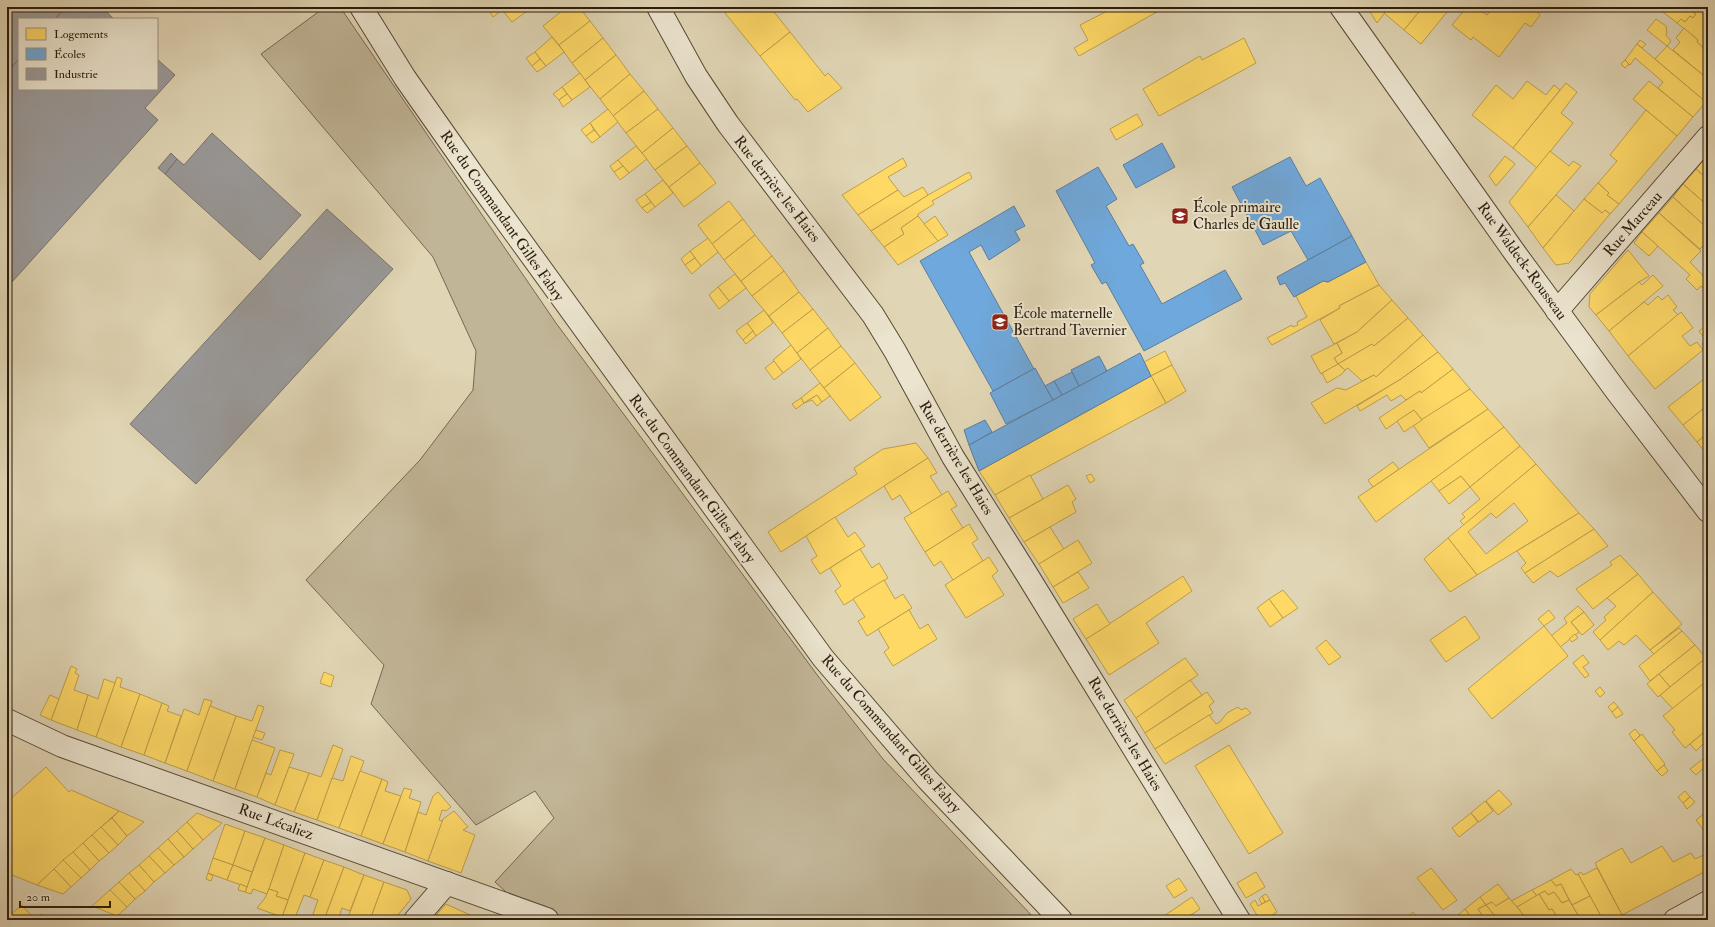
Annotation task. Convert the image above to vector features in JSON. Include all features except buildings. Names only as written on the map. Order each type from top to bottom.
[{"type":"street","name":"Rue du Commandant Gilles Fabry","points":[[361,7],[409,84],[482,189],[823,658],[927,779],[1061,920]]},
{"type":"street","name":"Rue derrière les Haies","points":[[658,7],[696,76],[728,124],[873,315],[895,351],[953,457],[1239,920]]},
{"type":"street","name":"Rue Waldeck-Rousseau","points":[[1342,7],[1410,106],[1557,311],[1708,511]]},
{"type":"street","name":"Rue Marceau","points":[[1557,311],[1708,136]]},
{"type":"street","name":"Rue Lécaliez","points":[[7,720],[62,746],[546,919]]},
{"type":"street","points":[[415,920],[447,883]]},
{"type":"street","points":[[1675,920],[1708,902]]},
{"type":"shaded area","points":[[325,7],[340,7],[556,323],[824,684],[883,759],[1036,920],[537,920],[495,882],[554,818],[535,791],[476,825],[371,704],[384,665],[306,580],[420,460],[473,390],[476,351],[433,257],[261,54]]},
{"type":"place","name":"École primaire Charles de Gaulle","points":[[1180,216]]},
{"type":"place","name":"École maternelle Bertrand Tavernier","points":[[1000,322]]}]
